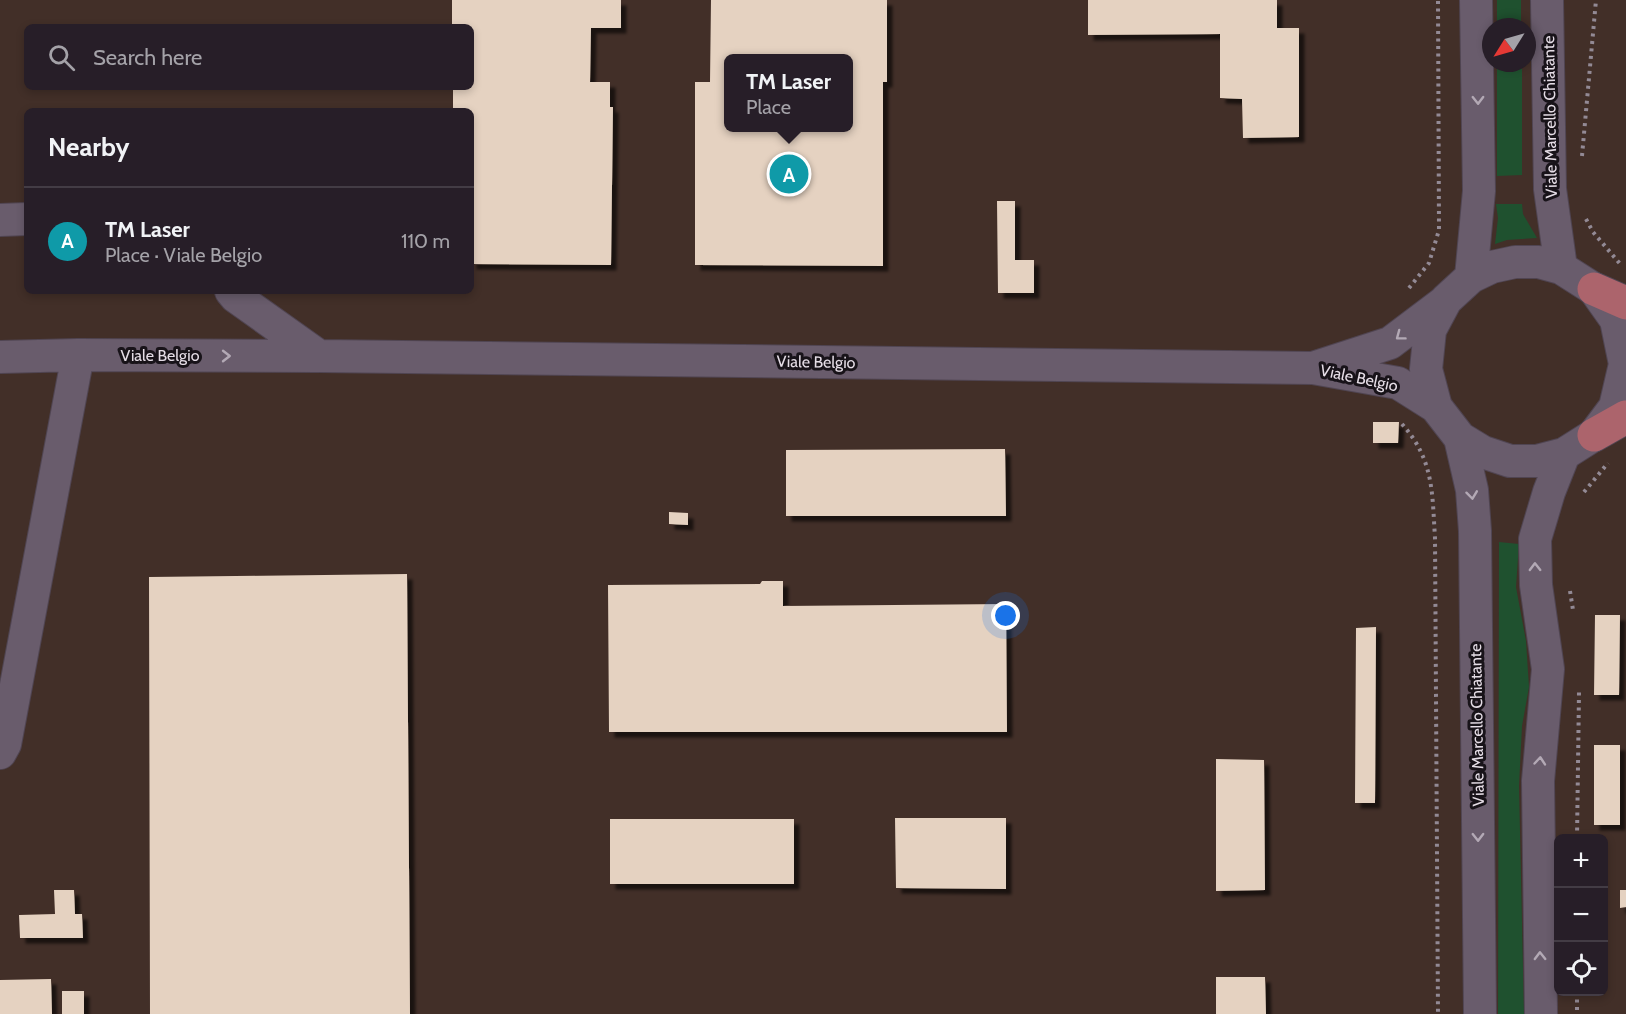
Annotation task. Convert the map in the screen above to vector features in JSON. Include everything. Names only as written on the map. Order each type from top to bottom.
[{"type":"main road","points":[[1594,289],[1626,303]]},
{"type":"main road","points":[[1603,448],[1626,417]]},
{"type":"street","points":[[1471,277],[1479,191],[1476,0]]},
{"type":"street","name":"Viale Marcello Chiatante","points":[[1547,0],[1550,189],[1561,268]]},
{"type":"street","points":[[0,219],[24,219]]},
{"type":"street","name":"Viale Marcello Chiatante","points":[[1515,262],[1539,262],[1561,268],[1594,289],[1616,320],[1625,364],[1615,407],[1603,448],[1537,461],[1510,461],[1484,452],[1460,438],[1436,407],[1426,369],[1430,330],[1446,300],[1471,277],[1492,267],[1515,262]]},
{"type":"street","points":[[234,294],[320,356]]},
{"type":"street","name":"Viale Belgio","points":[[1313,368],[1390,343],[1446,300]]},
{"type":"street","points":[[0,753],[5,744],[78,355]]},
{"type":"street","name":"Viale Belgio","points":[[0,357],[320,356],[1313,368],[1398,383],[1436,407]]},
{"type":"street","name":"Viale Marcello Chiatante","points":[[1460,438],[1472,490],[1475,531],[1480,1014]]},
{"type":"street","points":[[1540,1014],[1538,781],[1548,669],[1536,585],[1535,539],[1548,492],[1564,454]]},
{"type":"path","points":[[1401,296],[1429,263],[1439,230],[1438,0]]},
{"type":"path","points":[[1582,164],[1596,0]]},
{"type":"path","points":[[1585,216],[1593,232],[1626,270]]},
{"type":"path","points":[[1396,417],[1413,436],[1424,456],[1431,478],[1435,538],[1438,1014]]},
{"type":"path","points":[[1578,502],[1603,448]]},
{"type":"path","points":[[1569,582],[1573,616]]},
{"type":"path","points":[[1577,834],[1578,686]]},
{"type":"path","points":[[1577,996],[1577,1014]]},
{"type":"shaded area","points":[[0,0],[1626,0],[1626,1014],[0,1014]]},
{"type":"green space","points":[[1497,0],[1521,0],[1521,18],[1497,18]]},
{"type":"green space","points":[[1497,72],[1522,72],[1522,175],[1497,176]]},
{"type":"green space","points":[[1496,204],[1522,204],[1523,214],[1537,238],[1507,240],[1495,244],[1498,218]]},
{"type":"green space","points":[[1499,542],[1519,544],[1516,587],[1526,641],[1529,687],[1522,726],[1519,786],[1524,1014],[1498,1014]]},
{"type":"building","points":[[452,0],[621,0],[621,28],[591,28],[590,82],[610,82],[610,107],[613,107],[611,265],[474,264],[474,108],[453,108],[453,90],[474,90],[474,24],[452,24]]},
{"type":"building","points":[[711,0],[887,0],[887,82],[883,82],[883,266],[695,265],[695,82],[710,82]]},
{"type":"building","points":[[1088,0],[1277,0],[1277,28],[1299,28],[1299,137],[1243,138],[1242,99],[1220,98],[1220,34],[1088,35]]},
{"type":"building","points":[[997,201],[1015,201],[1015,260],[1034,260],[1034,293],[998,293]]},
{"type":"building","points":[[1373,422],[1399,422],[1398,443],[1373,443]]},
{"type":"building","points":[[1005,449],[1006,516],[786,516],[786,450]]},
{"type":"building","points":[[669,512],[688,513],[688,525],[669,524]]},
{"type":"building","points":[[407,574],[410,1014],[150,1014],[149,577]]},
{"type":"building","points":[[762,581],[783,581],[783,606],[1006,604],[1007,732],[609,732],[608,585],[760,584]]},
{"type":"building","points":[[1595,615],[1620,615],[1619,695],[1594,695]]},
{"type":"building","points":[[1376,627],[1375,803],[1355,803],[1356,628]]},
{"type":"building","points":[[1594,745],[1620,745],[1620,825],[1594,825]]},
{"type":"building","points":[[1216,759],[1264,760],[1265,890],[1216,891]]},
{"type":"building","points":[[895,818],[1006,818],[1006,889],[896,888]]},
{"type":"building","points":[[610,819],[794,819],[794,884],[610,884]]},
{"type":"building","points":[[54,890],[74,890],[75,914],[82,914],[83,938],[20,938],[19,915],[55,914]]},
{"type":"building","points":[[1620,890],[1626,890],[1626,907],[1620,908]]},
{"type":"building","points":[[1216,977],[1265,977],[1266,1014],[1216,1014]]},
{"type":"building","points":[[51,979],[52,1014],[0,1014],[0,980]]},
{"type":"building","points":[[62,991],[84,991],[84,1014],[62,1014]]},
{"type":"place","name":"TM Laser","points":[[789,174]]}]
